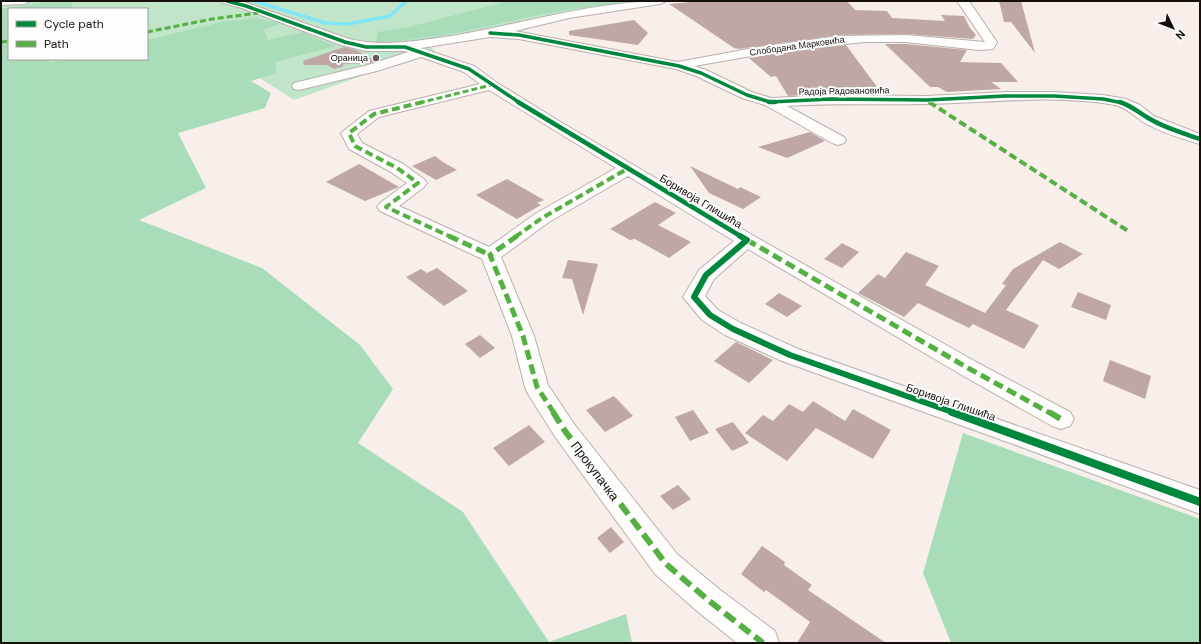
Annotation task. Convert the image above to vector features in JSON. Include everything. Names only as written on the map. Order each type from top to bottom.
[{"type":"street","points":[[1,2],[24,1]]},
{"type":"street","name":"Боривоја Глишића","points":[[227,1],[246,6],[345,42],[366,47],[413,50],[469,69],[491,85],[627,169],[747,240],[968,368],[1061,419]]},
{"type":"street","points":[[299,86],[372,68],[413,50],[569,15],[660,1]]},
{"type":"street","name":"Слободана Марковића","points":[[640,72],[766,49],[851,38],[929,39],[978,47],[989,46],[991,42],[963,1]]},
{"type":"street","name":"Радоја Радовановића","points":[[490,33],[519,35],[679,66],[701,73],[753,97],[770,102],[831,99],[926,100],[1005,96],[1054,96],[1103,99],[1121,102],[1135,108],[1149,119],[1171,129],[1200,139]]},
{"type":"street","points":[[491,85],[374,114],[349,133],[355,146],[397,168],[418,183],[386,207],[490,255],[542,218],[627,169]]},
{"type":"street","points":[[770,102],[838,140]]},
{"type":"street","name":"Боривоја Глишића","points":[[747,240],[706,275],[694,297],[710,315],[733,329],[790,355],[1200,502]]},
{"type":"street","name":"Прокупачка","points":[[490,255],[523,336],[537,387],[565,431],[666,564],[708,600],[763,643]]},
{"type":"green space","points":[[1,1],[670,1],[583,15],[428,46],[435,50],[294,100],[220,53],[24,105],[1,65]]},
{"type":"green space","points":[[54,1],[70,1],[74,8],[8,8],[8,60],[50,60],[49,63],[61,60],[148,60],[148,40],[222,22],[256,18],[281,23],[264,30],[268,40],[303,32],[335,46],[275,62],[277,73],[251,81],[271,93],[265,108],[178,133],[206,188],[139,220],[262,268],[360,345],[393,389],[358,443],[463,512],[549,642],[626,614],[632,643],[1,643],[1,9]]},
{"type":"green space","points":[[508,1],[633,1],[571,9],[436,36],[376,42],[378,32],[409,27]]},
{"type":"green space","points":[[963,433],[1200,519],[1200,643],[951,643],[923,573]]},
{"type":"building","points":[[702,1],[847,1],[855,10],[887,11],[892,18],[945,21],[941,15],[964,16],[970,28],[976,35],[973,39],[906,34],[839,35],[739,49],[734,48],[669,4]]},
{"type":"building","points":[[999,1],[1021,1],[1035,53],[1011,22],[1004,22]]},
{"type":"building","points":[[634,20],[648,33],[638,45],[569,35],[569,31]]},
{"type":"building","points":[[885,44],[906,44],[967,50],[960,62],[1001,63],[1018,82],[991,82],[1001,89],[947,92],[938,87],[930,87]]},
{"type":"building","points":[[846,45],[880,91],[860,93],[856,89],[788,96],[776,76],[771,77],[749,58],[786,51]]},
{"type":"building","points":[[344,47],[356,50],[376,61],[369,63],[344,64],[342,67],[334,69],[327,65],[304,65],[303,61]]},
{"type":"building","points":[[810,132],[825,141],[787,158],[758,147]]},
{"type":"building","points":[[435,156],[457,170],[436,180],[412,166]]},
{"type":"building","points":[[359,164],[399,187],[365,201],[326,182]]},
{"type":"building","points":[[690,166],[738,189],[740,187],[761,197],[743,209],[709,193]]},
{"type":"building","points":[[507,179],[544,200],[537,203],[541,205],[517,219],[476,195]]},
{"type":"building","points":[[655,202],[676,213],[658,225],[691,242],[669,258],[635,239],[630,240],[610,229]]},
{"type":"building","points":[[1060,242],[1083,254],[1059,269],[1043,260],[1006,310],[1039,325],[1024,349],[973,324],[969,328],[918,303],[904,317],[858,293],[878,274],[885,278],[906,252],[939,266],[925,285],[985,313],[1006,285],[1002,284],[1013,269]]},
{"type":"building","points":[[842,243],[859,252],[842,268],[824,259]]},
{"type":"building","points":[[568,260],[598,264],[583,315],[572,279],[562,278]]},
{"type":"building","points":[[437,268],[468,291],[444,306],[406,277],[421,269],[427,273]]},
{"type":"building","points":[[1078,292],[1111,305],[1106,320],[1071,307]]},
{"type":"building","points":[[779,293],[802,306],[787,317],[765,304]]},
{"type":"building","points":[[480,335],[495,348],[480,358],[465,344]]},
{"type":"building","points":[[736,342],[773,360],[749,383],[714,361]]},
{"type":"building","points":[[1110,360],[1151,376],[1145,399],[1103,381]]},
{"type":"building","points":[[614,396],[633,416],[605,432],[586,410]]},
{"type":"building","points":[[813,401],[845,421],[853,409],[891,430],[873,459],[816,428],[787,461],[745,433],[763,415],[773,421],[789,404],[803,412]]},
{"type":"building","points":[[693,410],[709,433],[690,441],[675,417]]},
{"type":"building","points":[[733,422],[749,443],[732,451],[715,429]]},
{"type":"building","points":[[529,425],[545,442],[509,466],[493,448]]},
{"type":"building","points":[[678,485],[691,499],[673,510],[660,496]]},
{"type":"building","points":[[611,527],[624,542],[610,553],[597,538]]},
{"type":"building","points":[[762,546],[785,562],[784,565],[812,585],[808,590],[886,643],[797,643],[810,622],[766,590],[764,592],[741,574]]},
{"type":"waterway","points":[[254,1],[325,23],[348,24],[390,16],[406,1]]},
{"type":"marked path","points":[[148,32],[212,19],[258,13]]},
{"type":"marked path","points":[[1,42],[8,41]]},
{"type":"marked path","points":[[490,255],[386,207],[418,183],[397,168],[355,146],[349,133],[374,114],[491,85]]},
{"type":"marked path","points":[[928,101],[1128,231]]},
{"type":"marked path","points":[[627,169],[542,218],[490,255],[523,336],[537,387],[565,431],[666,564],[708,600],[763,643]]},
{"type":"marked path","points":[[747,240],[968,368],[1061,419]]},
{"type":"cycle path","points":[[227,1],[246,6],[345,42],[366,47],[405,47],[469,69],[491,85],[554,124],[747,240],[706,275],[694,297],[710,315],[733,329],[790,355],[1200,502]]},
{"type":"cycle path","points":[[490,33],[519,35],[679,66],[701,73],[747,95],[770,102],[831,99],[927,100],[1005,96],[1054,96],[1103,99],[1121,102],[1135,108],[1149,119],[1171,129],[1200,139]]},
{"type":"place","name":"Ораница","points":[[376,58]]}]
